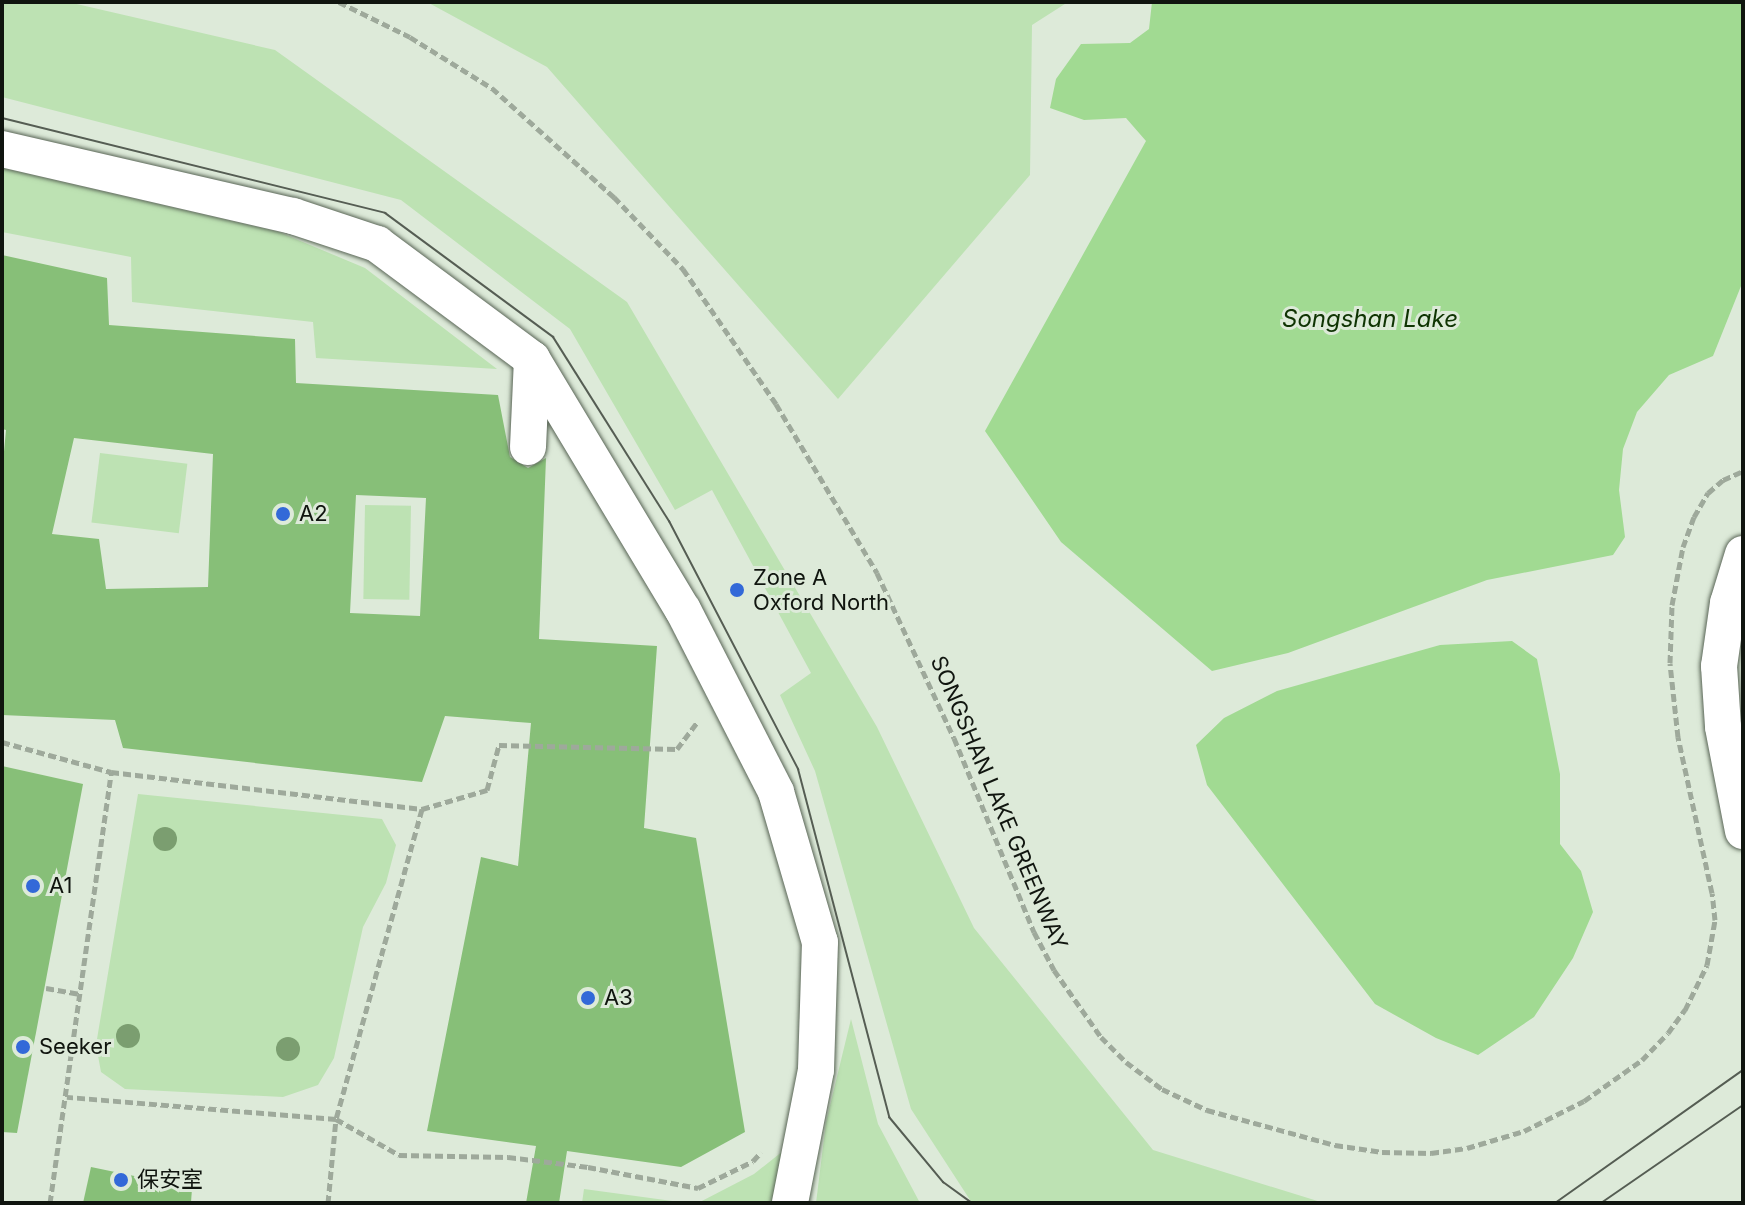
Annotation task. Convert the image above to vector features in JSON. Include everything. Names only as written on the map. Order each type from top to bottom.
[{"type":"street","points":[[2,149],[293,216],[377,244],[532,359],[683,610],[776,792],[820,942],[816,1070],[790,1203]]},
{"type":"street","points":[[528,447],[532,359]]},
{"type":"street","points":[[1743,554],[1728,603],[1719,666],[1723,727],[1743,831]]},
{"type":"path","name":"SONGSHAN LAKE GREENWAY","points":[[339,2],[410,37],[492,88],[614,197],[683,269],[776,404],[877,573],[948,724],[1034,932],[1054,970],[1101,1037],[1126,1062],[1162,1089],[1207,1110],[1347,1146],[1431,1153],[1467,1148],[1524,1131],[1584,1101],[1642,1060],[1668,1033],[1702,977],[1715,920],[1712,893],[1678,737],[1670,663],[1672,605],[1683,547],[1694,517],[1708,493],[1723,480],[1743,471]]},
{"type":"path","points":[[2,742],[111,772],[422,809],[487,790],[499,745],[677,749],[723,689]]},
{"type":"path","points":[[50,1203],[111,772]]},
{"type":"path","points":[[328,1203],[336,1119],[422,809]]},
{"type":"path","points":[[46,988],[81,994]]},
{"type":"path","points":[[67,1097],[336,1119],[399,1155],[508,1157],[588,1167],[698,1188],[753,1161],[763,1150]]},
{"type":"shaded area","points":[[2,2],[68,2],[275,50],[627,302],[877,727],[974,928],[1153,1150],[1324,1203],[972,1203],[911,1109],[815,771],[780,695],[811,673],[712,490],[675,510],[570,329],[401,200],[2,97]]},
{"type":"shaded area","points":[[427,2],[1068,2],[1032,25],[1030,175],[838,399],[547,67]]},
{"type":"shaded area","points":[[2,168],[279,232],[365,268],[497,369],[316,358],[313,322],[132,302],[131,257],[2,232]]},
{"type":"shaded area","points":[[100,453],[187,464],[179,533],[91,522]]},
{"type":"shaded area","points":[[365,505],[411,506],[409,600],[363,599]]},
{"type":"shaded area","points":[[138,794],[382,819],[396,845],[386,883],[363,927],[334,1058],[318,1085],[283,1097],[125,1089],[101,1072],[96,1045]]},
{"type":"shaded area","points":[[851,1019],[878,1124],[920,1203],[816,1203],[826,1122]]},
{"type":"shaded area","points":[[783,1151],[774,1203],[698,1203],[754,1174]]},
{"type":"shaded area","points":[[584,1189],[687,1203],[582,1203]]},
{"type":"water","name":"Songshan Lake","points":[[1152,2],[1743,2],[1743,281],[1713,356],[1669,375],[1637,412],[1623,449],[1619,490],[1625,537],[1613,555],[1487,580],[1288,653],[1212,671],[1061,542],[985,431],[1146,141],[1126,118],[1084,120],[1050,108],[1056,79],[1081,44],[1130,43],[1149,29]]},
{"type":"water","points":[[1512,641],[1537,659],[1560,774],[1560,844],[1581,871],[1593,912],[1573,958],[1534,1017],[1478,1055],[1436,1038],[1375,1004],[1207,785],[1196,745],[1224,718],[1277,691],[1440,645]]},
{"type":"building","name":"A2","points":[[2,255],[107,278],[109,325],[295,339],[296,383],[498,395],[510,457],[528,468],[546,458],[539,639],[657,646],[644,828],[696,838],[745,1132],[681,1167],[567,1151],[559,1203],[526,1203],[536,1146],[427,1131],[481,857],[518,866],[531,723],[445,716],[422,782],[123,748],[115,720],[2,715],[2,473],[6,430],[2,429]],"holes":[[[74,438],[213,454],[208,587],[106,589],[99,539],[52,534]],[[356,495],[426,498],[420,616],[350,613]]]},
{"type":"building","name":"A1","points":[[2,766],[83,784],[17,1133],[2,1132]]},
{"type":"building","name":"保安室","points":[[91,1167],[192,1188],[191,1203],[83,1203]]},
{"type":"tram line","points":[[2,118],[385,213],[553,337],[669,521],[798,769],[889,1117],[943,1182],[972,1203]]},
{"type":"tram line","points":[[1555,1203],[1743,1070]]},
{"type":"tram line","points":[[1601,1203],[1743,1105]]},
{"type":"place","name":"A2","points":[[283,514]]},
{"type":"place","name":"Zone A Oxford North","points":[[737,590]]},
{"type":"place","name":"A1","points":[[33,886]]},
{"type":"place","name":"A3","points":[[588,998]]},
{"type":"place","name":"Seeker","points":[[23,1047]]},
{"type":"place","name":"保安室","points":[[121,1180]]}]
